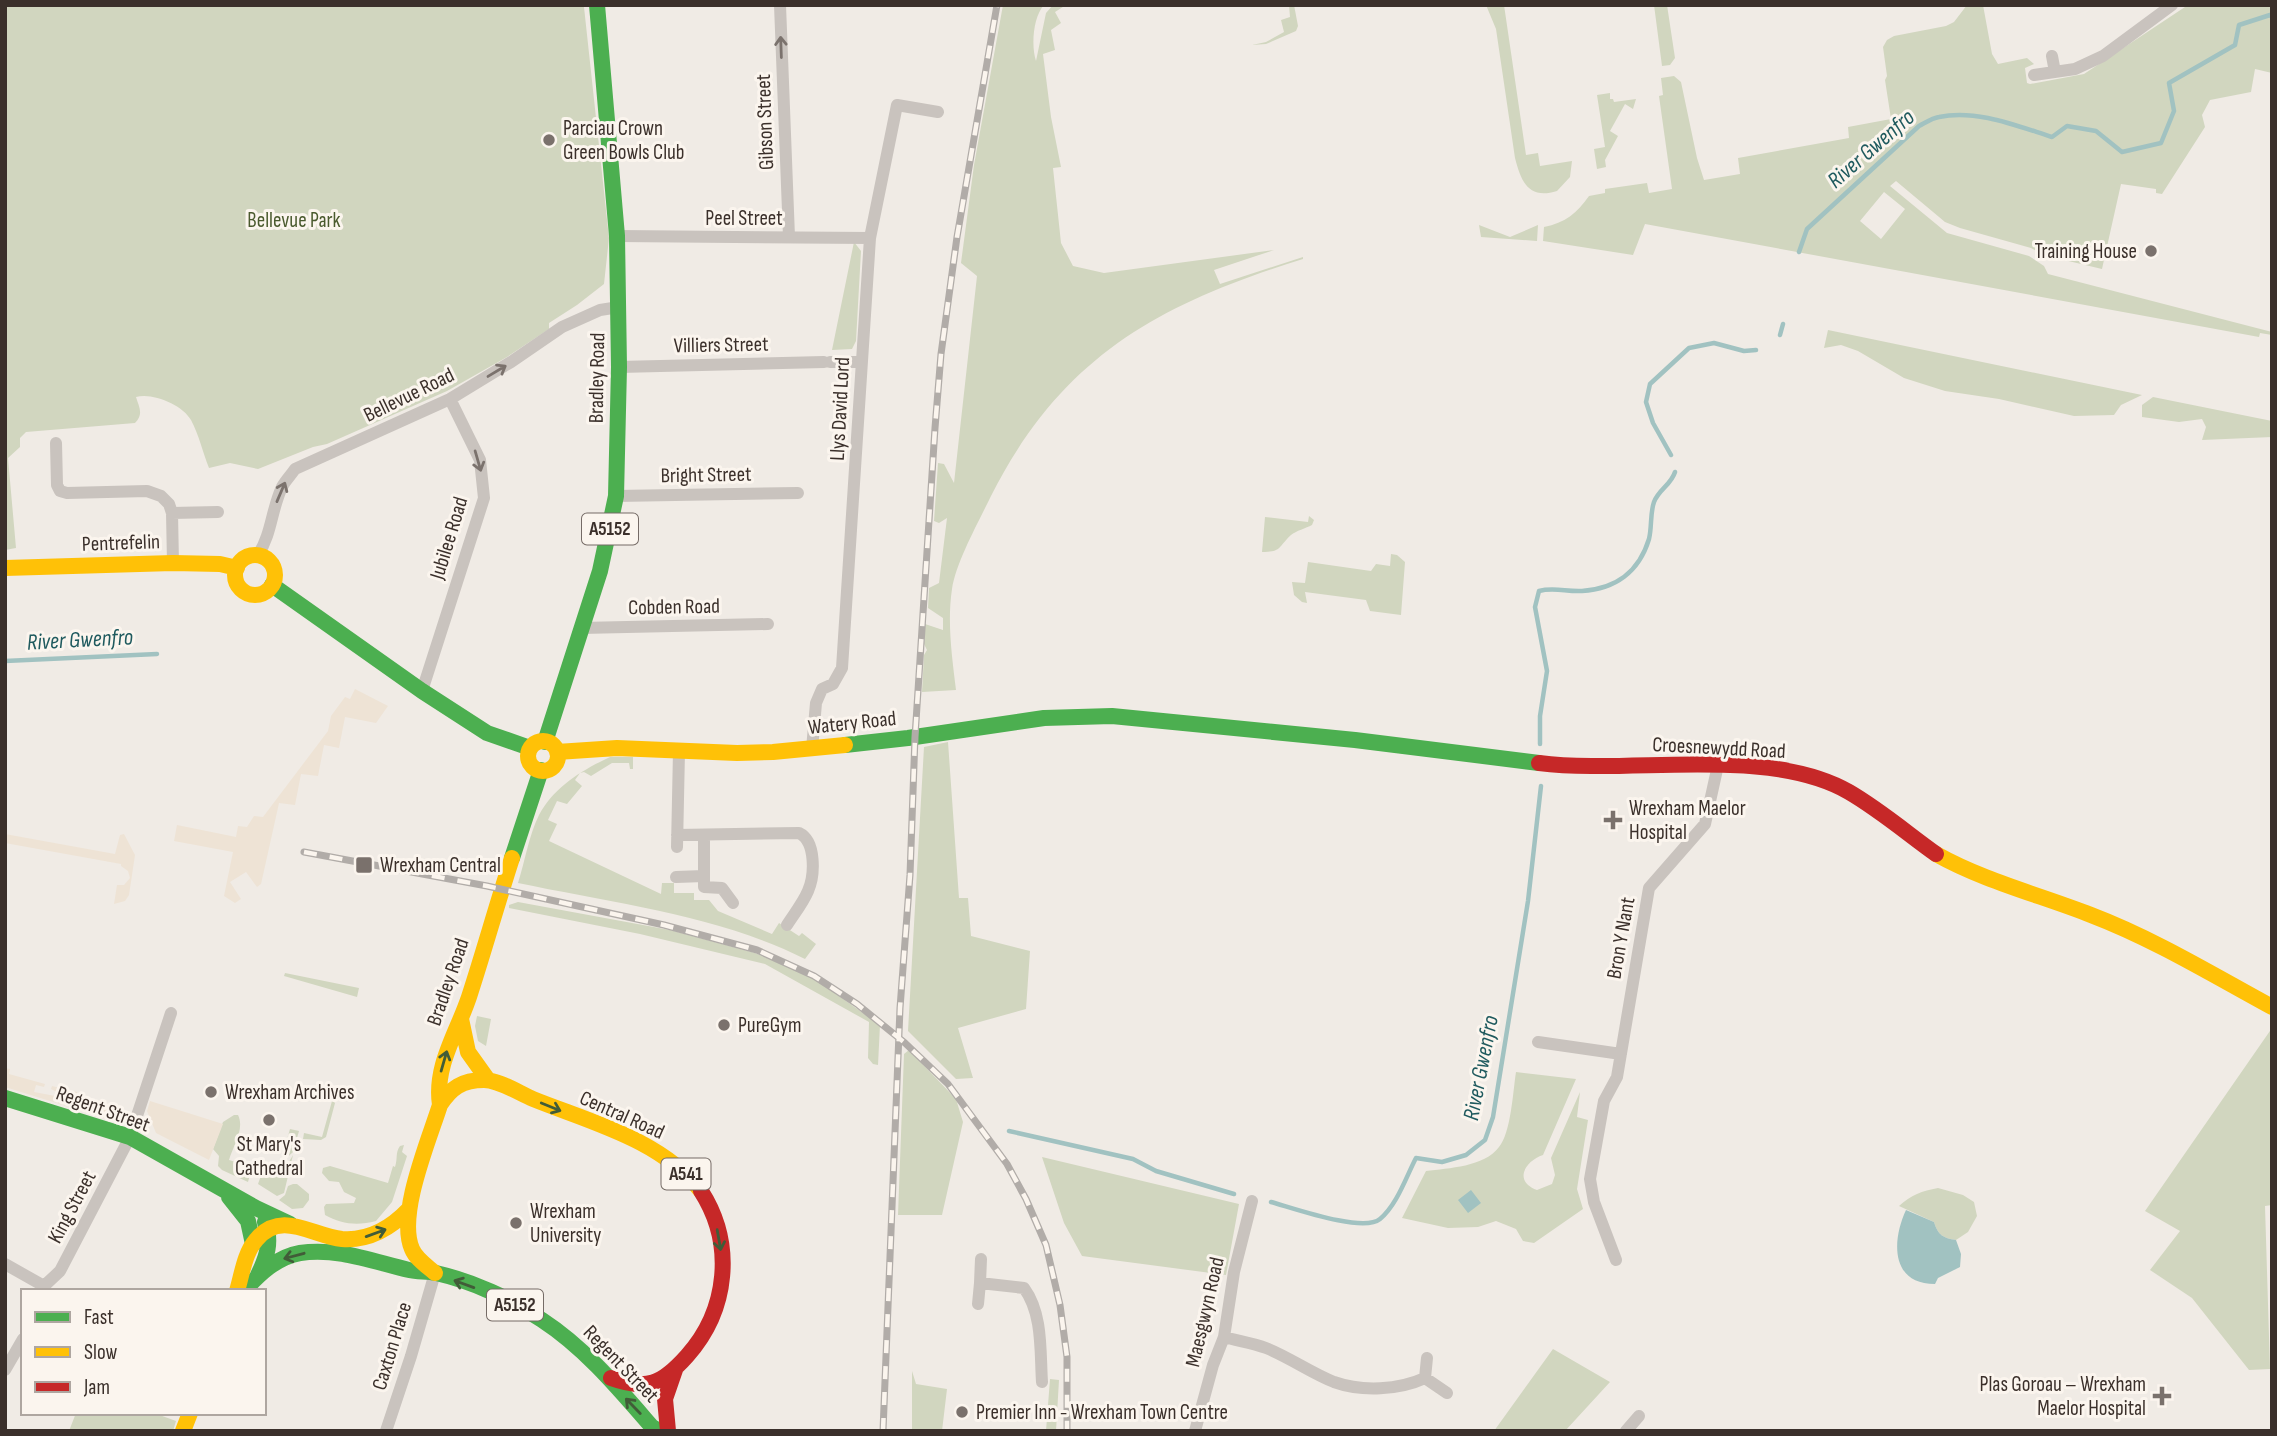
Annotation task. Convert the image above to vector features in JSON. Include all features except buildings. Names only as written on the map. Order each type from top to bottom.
[{"type":"street","name":"Bradley Road","points":[[544,747],[600,571],[616,496],[619,366],[617,236],[597,5]]},
{"type":"street","name":"Gibson Street","points":[[780,5],[789,237]]},
{"type":"street","points":[[2034,75],[2075,69],[2104,56],[2172,5]]},
{"type":"street","points":[[2052,56],[2055,72]]},
{"type":"street","name":"Llys David Lord","points":[[812,749],[816,703],[822,689],[833,684],[842,668],[870,238],[897,105],[938,112]]},
{"type":"street","name":"Peel Street","points":[[617,236],[870,238]]},
{"type":"street","name":"Bellevue Road","points":[[257,555],[267,540],[283,485],[295,469],[450,399],[562,327],[600,310],[619,307]]},
{"type":"street","name":"Villiers Street","points":[[619,366],[861,362]]},
{"type":"street","name":"Jubilee Road","points":[[422,691],[484,498],[480,460],[450,399]]},
{"type":"street","points":[[56,443],[57,485],[60,491],[147,491],[161,496],[169,504],[172,513],[173,563]]},
{"type":"street","name":"Bright Street","points":[[616,496],[798,493]]},
{"type":"street","points":[[172,513],[218,512]]},
{"type":"street","points":[[257,555],[264,557],[275,572],[272,585],[264,593],[247,593],[238,585],[235,573],[237,568],[245,558],[257,555]]},
{"type":"street","name":"Pentrefelin","points":[[5,568],[173,563],[220,564],[237,568]]},
{"type":"street","name":"Watery Road","points":[[272,585],[422,691],[487,733],[544,747],[737,753],[812,749],[1044,718],[1112,716],[1151,719]]},
{"type":"street","name":"Cobden Road","points":[[581,628],[768,624]]},
{"type":"street","name":"Croesnewydd Road","points":[[1151,719],[1355,740],[1531,763],[1718,765],[1772,769],[1825,782],[1849,792],[1938,855],[1968,870],[2092,915],[2143,937],[2272,1007]]},
{"type":"street","points":[[544,747],[554,766],[541,771],[530,762],[544,747]]},
{"type":"street","points":[[679,751],[677,841],[704,835],[799,833],[806,837],[810,844],[812,860],[810,888],[787,925]]},
{"type":"street","name":"Bron Y Nant","points":[[1616,1260],[1594,1202],[1590,1179],[1604,1101],[1617,1077],[1649,888],[1705,824],[1718,765]]},
{"type":"street","name":"Bradley Road","points":[[435,1273],[411,1248],[407,1232],[409,1209],[440,1105],[437,1094],[440,1076],[453,1032],[461,1019],[518,835],[541,771]]},
{"type":"street","points":[[704,835],[704,887],[722,888],[733,903]]},
{"type":"street","points":[[676,877],[704,876]]},
{"type":"street","name":"King Street","points":[[44,1289],[60,1271],[130,1137],[171,1013]]},
{"type":"street","points":[[461,1019],[468,1052],[488,1080]]},
{"type":"street","points":[[1538,1042],[1621,1054]]},
{"type":"street","points":[[440,1105],[448,1092],[458,1084],[470,1080],[488,1080]]},
{"type":"street","name":"Central Road","points":[[488,1080],[650,1148],[676,1165],[695,1183],[710,1205],[721,1246],[718,1306],[708,1327],[675,1370],[665,1399],[668,1431]]},
{"type":"street","name":"Regent Street","points":[[5,1098],[130,1137],[256,1208],[289,1224],[334,1238]]},
{"type":"street","points":[[223,1190],[248,1221],[253,1244]]},
{"type":"street","name":"Maesgwyn Road","points":[[1195,1431],[1224,1337],[1234,1272],[1252,1201]]},
{"type":"street","points":[[256,1208],[269,1230],[270,1253],[258,1275]]},
{"type":"street","points":[[334,1238],[375,1235],[400,1220],[409,1209]]},
{"type":"street","points":[[238,1289],[253,1244],[269,1230],[289,1224]]},
{"type":"street","points":[[334,1238],[356,1256]]},
{"type":"street","name":"A5152","points":[[246,1289],[258,1275],[281,1259],[297,1253],[356,1256]]},
{"type":"street","name":"Regent Street","points":[[356,1256],[413,1271],[435,1273],[488,1293],[540,1318],[586,1354],[659,1431]]},
{"type":"street","points":[[978,1304],[981,1259]]},
{"type":"street","points":[[5,1264],[44,1289]]},
{"type":"street","name":"Caxton Place","points":[[386,1431],[435,1273]]},
{"type":"street","points":[[980,1283],[1024,1288],[1032,1299],[1038,1325],[1042,1382]]},
{"type":"street","points":[[1224,1337],[1263,1346],[1334,1382],[1357,1387],[1412,1384],[1425,1378]]},
{"type":"street","points":[[5,1370],[21,1342]]},
{"type":"street","points":[[1425,1378],[1427,1358]]},
{"type":"street","name":"Central Road","points":[[611,1378],[643,1386],[656,1382],[675,1370]]},
{"type":"street","points":[[1425,1378],[1447,1392]]},
{"type":"street","points":[[1626,1431],[1639,1416]]},
{"type":"green space","name":"Bellevue Park","points":[[5,5],[581,5],[584,7],[609,238],[604,284],[549,323],[549,329],[507,357],[447,391],[327,444],[258,469],[230,463],[209,468],[187,414],[174,405],[150,396],[136,397],[140,413],[135,423],[26,432],[20,438],[20,447],[8,458],[16,548],[5,550]]},
{"type":"green space","points":[[1003,5],[1044,5],[1037,17],[1034,32],[1036,61],[1046,13],[1053,5],[1066,5],[1055,12],[1061,23],[1051,30],[1055,50],[1043,54],[1061,167],[1053,168],[1061,243],[1073,266],[1104,273],[1274,250],[1214,270],[1220,284],[1303,259],[1203,295],[1160,317],[1120,342],[1083,371],[1049,406],[1019,447],[991,496],[954,578],[950,614],[956,690],[922,692],[924,655],[927,650],[924,644],[925,624],[943,630],[943,618],[928,608],[929,588],[939,583],[947,518],[939,523],[934,521],[938,463],[944,464],[954,483],[977,276],[961,263],[974,165]]},
{"type":"green space","points":[[1289,5],[1294,5],[1298,26],[1296,31],[1266,44],[1252,45],[1266,42],[1284,32],[1281,20],[1290,17]]},
{"type":"green space","points":[[1486,5],[1504,5],[1526,155],[1538,153],[1540,166],[1572,161],[1570,177],[1557,191],[1533,191],[1520,174],[1515,158],[1496,29]]},
{"type":"green space","points":[[1654,5],[1667,5],[1675,58],[1670,65],[1662,66]]},
{"type":"green space","points":[[1967,5],[1983,5],[1992,54],[1998,64],[2027,58],[2034,64],[2025,68],[2027,83],[2030,84],[2084,74],[2188,5],[2272,5],[2272,73],[2255,69],[2251,92],[2210,100],[2202,115],[2205,127],[2162,194],[2156,193],[2156,189],[2121,184],[2102,269],[2060,259],[2058,256],[2043,255],[2031,248],[1960,228],[1945,222],[1896,181],[1890,186],[1947,233],[2029,256],[2044,266],[2048,274],[2272,332],[2272,335],[2260,333],[2259,337],[1645,224],[1633,255],[1543,241],[1544,227],[1564,220],[1589,196],[1605,193],[1605,189],[1647,183],[1649,193],[1672,189],[1659,96],[1663,95],[1661,78],[1674,76],[1681,82],[1704,180],[1740,174],[1738,158],[1849,138],[1848,127],[1891,119],[1883,47],[1887,40],[1954,22]],"holes":[[[1884,192],[1905,209],[1881,239],[1860,221]]]},
{"type":"green space","points":[[1610,93],[1610,99],[1614,102],[1636,99],[1633,109],[1625,104],[1610,131],[1618,136],[1605,160],[1606,167],[1597,169],[1594,149],[1605,147],[1597,95]]},
{"type":"green space","points":[[1479,225],[1510,237],[1538,225],[1537,241],[1481,237]]},
{"type":"green space","points":[[854,242],[861,251],[856,341],[852,349],[832,350]]},
{"type":"green space","points":[[1828,330],[2142,395],[2121,405],[2114,415],[2074,416],[1999,399],[1945,391],[1904,378],[1858,351],[1841,345],[1824,348]]},
{"type":"green space","points":[[2153,397],[2272,421],[2272,437],[2202,440],[2206,427],[2202,419],[2179,422],[2142,417],[2142,405]]},
{"type":"green space","points":[[1309,516],[1314,520],[1312,525],[1291,535],[1277,550],[1262,552],[1265,517],[1308,522]]},
{"type":"green space","points":[[1391,554],[1397,555],[1405,562],[1401,615],[1370,611],[1366,600],[1305,592],[1307,603],[1294,595],[1292,582],[1305,583],[1308,562],[1371,571],[1376,564],[1390,566]]},
{"type":"green space","points":[[948,742],[959,898],[968,898],[971,936],[1030,951],[1026,1009],[958,1028],[973,1078],[956,1079],[908,1031],[924,747]]},
{"type":"green space","points":[[610,757],[633,757],[633,769],[630,769],[629,763],[612,763],[591,776],[581,773]]},
{"type":"green space","points":[[580,773],[575,780],[582,786],[567,804],[557,801],[548,820],[557,824],[549,841],[661,894],[662,883],[674,883],[674,893],[694,893],[694,900],[709,900],[718,911],[772,934],[779,923],[799,936],[802,933],[816,944],[805,959],[737,931],[701,921],[518,883],[539,815],[552,796]]},
{"type":"green space","points":[[518,902],[670,930],[755,953],[812,977],[880,1025],[878,1065],[868,1058],[869,1022],[765,964],[640,934],[509,908],[509,905]]},
{"type":"green space","points":[[285,973],[359,988],[357,997],[284,976]]},
{"type":"green space","points":[[477,1016],[491,1019],[486,1046],[478,1041],[475,1026]]},
{"type":"green space","points":[[2272,1028],[2272,1205],[2265,1206],[2270,1369],[2249,1370],[2192,1298],[2150,1270],[2180,1231],[2145,1211]]},
{"type":"green space","points":[[909,1050],[956,1099],[963,1122],[942,1215],[898,1215],[904,1054]]},
{"type":"green space","points":[[1516,1072],[1576,1079],[1543,1155],[1527,1166],[1524,1177],[1525,1182],[1537,1190],[1552,1184],[1555,1175],[1551,1158],[1580,1092],[1577,1117],[1588,1120],[1577,1189],[1583,1209],[1534,1243],[1523,1241],[1516,1229],[1496,1221],[1478,1227],[1448,1228],[1402,1218],[1426,1171],[1475,1163],[1499,1147],[1509,1122]]},
{"type":"green space","points":[[326,1095],[335,1103],[326,1137],[321,1140],[303,1139],[304,1133],[322,1137],[332,1101],[325,1099]]},
{"type":"green space","points":[[238,1115],[240,1126],[229,1160],[252,1167],[248,1182],[222,1170],[218,1166],[219,1156],[213,1149],[223,1122]]},
{"type":"green space","points":[[290,1129],[299,1131],[293,1152],[280,1164]]},
{"type":"green space","points":[[404,1145],[402,1152],[407,1156],[392,1202],[376,1221],[349,1223],[325,1215],[326,1204],[354,1203],[356,1198],[344,1192],[339,1182],[329,1181],[322,1173],[323,1168],[330,1166],[388,1183],[393,1166],[395,1167],[398,1149]]},
{"type":"green space","points":[[293,1155],[284,1193],[277,1196],[258,1184],[264,1167],[283,1172]]},
{"type":"green space","points":[[1042,1157],[1239,1204],[1226,1275],[1082,1256],[1064,1223]]},
{"type":"green space","points":[[297,1184],[309,1194],[309,1200],[303,1208],[292,1209],[279,1200],[285,1195],[288,1186]]},
{"type":"green space","points":[[1938,1188],[1963,1195],[1974,1202],[1977,1216],[1968,1232],[1956,1240],[1942,1235],[1934,1222],[1899,1206],[1917,1194]]},
{"type":"green space","points":[[1553,1349],[1610,1382],[1565,1431],[1494,1431]]},
{"type":"green space","points":[[912,1371],[916,1384],[947,1389],[942,1431],[912,1431]]},
{"type":"green space","points":[[1050,1379],[1059,1380],[1056,1431],[1046,1431]]},
{"type":"green space","points":[[75,1415],[160,1415],[176,1421],[173,1431],[69,1431]]},
{"type":"shaded area","points":[[355,689],[388,706],[376,723],[345,717],[339,748],[324,745],[318,776],[301,774],[295,805],[279,803],[261,884],[257,887],[246,872],[230,882],[241,899],[235,903],[224,896],[233,852],[174,841],[177,825],[236,837],[238,826],[247,827],[254,816],[263,817],[328,731],[331,716],[345,697],[350,699]]},
{"type":"shaded area","points":[[5,834],[115,854],[120,835],[124,834],[135,855],[129,895],[125,901],[114,904],[117,885],[124,885],[130,878],[128,871],[121,864],[5,843]]},
{"type":"shaded area","points":[[5,1068],[10,1069],[9,1074],[45,1084],[44,1087],[36,1085],[34,1092],[55,1096],[57,1092],[51,1089],[52,1086],[77,1092],[76,1099],[122,1111],[119,1119],[114,1121],[5,1087]]},
{"type":"shaded area","points":[[150,1101],[223,1124],[209,1160],[156,1133],[147,1111]]},
{"type":"water","points":[[1471,1190],[1481,1203],[1468,1213],[1458,1200]]},
{"type":"water","points":[[1906,1210],[1934,1222],[1942,1235],[1956,1240],[1961,1254],[1960,1267],[1938,1278],[1935,1284],[1920,1282],[1910,1277],[1898,1258],[1898,1234]]},
{"type":"waterway","name":"River Gwenfro","points":[[1799,252],[1807,229],[1919,126],[1936,118],[1953,115],[1982,117],[2052,137],[2067,126],[2096,131],[2122,152],[2161,143],[2174,111],[2169,83],[2235,45],[2239,25],[2270,15],[2272,17]]},
{"type":"waterway","name":"River Gwenfro","points":[[1780,335],[1783,324]]},
{"type":"waterway","name":"River Gwenfro","points":[[1671,455],[1653,423],[1646,402],[1650,384],[1689,348],[1714,343],[1744,351],[1756,350]]},
{"type":"waterway","name":"River Gwenfro","points":[[1540,744],[1540,716],[1547,671],[1535,607],[1539,591],[1594,590],[1624,577],[1645,551],[1654,502],[1675,472]]},
{"type":"waterway","name":"River Gwenfro","points":[[5,661],[157,654]]},
{"type":"waterway","name":"River Gwenfro","points":[[1271,1202],[1327,1218],[1371,1223],[1380,1219],[1391,1206],[1416,1158],[1442,1162],[1466,1155],[1485,1140],[1493,1117],[1528,901],[1541,786]]},
{"type":"waterway","name":"River Gwenfro","points":[[1009,1131],[1133,1159],[1156,1171],[1234,1194]]},
{"type":"railway","points":[[883,1431],[900,1008],[935,428],[941,354],[957,237],[997,5]]},
{"type":"railway","points":[[304,852],[487,886],[664,925],[757,950],[814,976],[857,1004],[905,1043],[948,1084],[1007,1164],[1026,1199],[1046,1245],[1060,1305],[1067,1357],[1067,1431]]},
{"type":"traffic: fast","points":[[545,742],[600,571],[616,496],[619,367],[617,236],[597,5]]},
{"type":"traffic: fast","points":[[272,585],[422,691],[487,733],[530,748]]},
{"type":"traffic: fast","points":[[845,745],[1044,718],[1112,716],[1355,740],[1539,763]]},
{"type":"traffic: fast","points":[[512,858],[541,770]]},
{"type":"traffic: fast","points":[[5,1098],[130,1137],[256,1208],[290,1224]]},
{"type":"traffic: fast","points":[[229,1197],[248,1221],[253,1244]]},
{"type":"traffic: fast","points":[[258,1275],[268,1249],[265,1222]]},
{"type":"traffic: fast","points":[[246,1289],[276,1262],[292,1255],[314,1252],[355,1256],[463,1281],[517,1305],[558,1331],[587,1356],[652,1427],[659,1431]]},
{"type":"traffic: slow","points":[[255,555],[269,561],[275,575],[269,589],[255,595],[241,589],[235,575],[241,561],[255,555]]},
{"type":"traffic: slow","points":[[5,568],[173,563],[220,564],[237,568]]},
{"type":"traffic: slow","points":[[543,741],[553,746],[558,756],[553,766],[543,771],[533,766],[528,756],[533,746],[543,741]]},
{"type":"traffic: slow","points":[[557,752],[617,748],[737,753],[845,745]]},
{"type":"traffic: slow","points":[[1936,854],[1973,872],[2138,935],[2272,1007]]},
{"type":"traffic: slow","points":[[435,1273],[412,1249],[408,1234],[411,1198],[440,1105],[443,1063],[469,997],[512,858]]},
{"type":"traffic: slow","points":[[461,1019],[468,1052],[488,1080]]},
{"type":"traffic: slow","points":[[440,1105],[448,1094],[463,1083],[476,1080],[496,1082],[624,1134],[666,1158],[685,1173],[701,1191]]},
{"type":"traffic: slow","points":[[238,1289],[244,1265],[256,1240],[276,1226],[297,1227],[342,1239],[361,1238],[379,1232],[409,1209]]},
{"type":"traffic: slow","points":[[183,1431],[189,1415]]},
{"type":"traffic: jam","points":[[1539,763],[1576,766],[1739,765],[1779,769],[1816,778],[1849,792],[1936,854]]},
{"type":"traffic: jam","points":[[611,1378],[635,1384],[661,1379],[687,1356],[701,1338],[711,1318],[722,1276],[722,1254],[712,1211],[701,1191]]},
{"type":"traffic: jam","points":[[668,1431],[665,1399],[675,1370]]},
{"type":"place","name":"Parciau Crown Green Bowls Club","points":[[549,140]]},
{"type":"place","name":"Training House","points":[[2151,251]]},
{"type":"place","name":"Wrexham Maelor Hospital","points":[[1613,820]]},
{"type":"place","name":"Wrexham Central","points":[[364,865]]},
{"type":"place","name":"PureGym","points":[[724,1025]]},
{"type":"place","name":"Wrexham Archives","points":[[211,1092]]},
{"type":"place","name":"St Mary's Cathedral","points":[[269,1120]]},
{"type":"place","name":"Wrexham University","points":[[516,1223]]},
{"type":"place","name":"Plas Goroau – Wrexham Maelor Hospital","points":[[2162,1396]]},
{"type":"place","name":"Premier Inn - Wrexham Town Centre","points":[[962,1412]]}]
